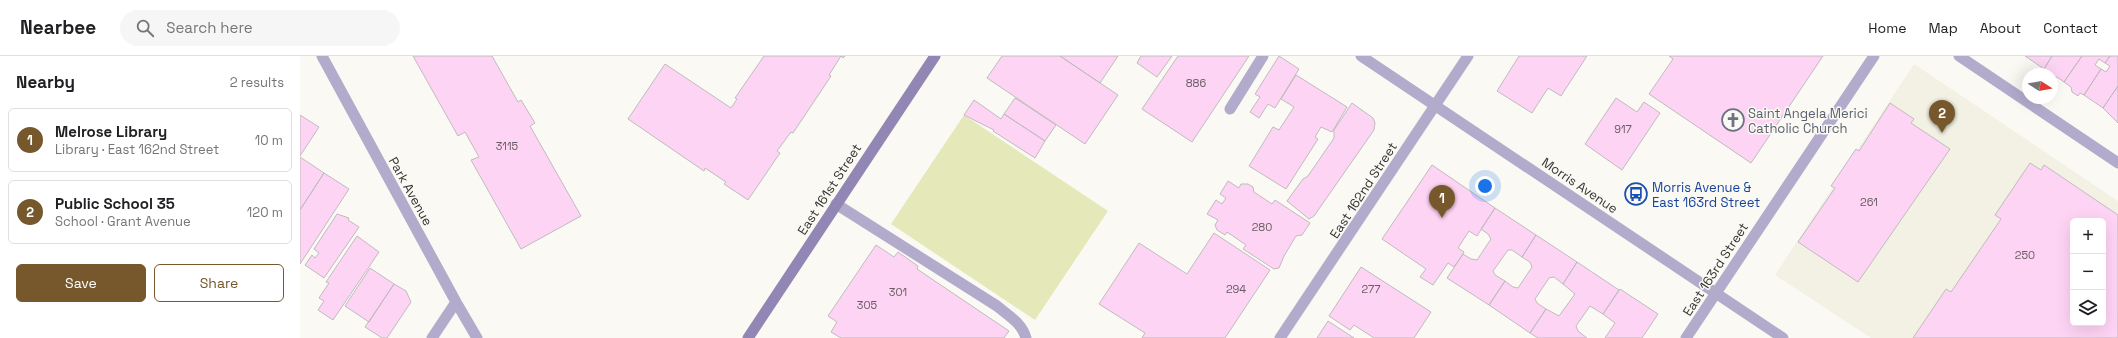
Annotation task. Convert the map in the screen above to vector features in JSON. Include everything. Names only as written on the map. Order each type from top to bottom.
[{"type":"main road","name":"East 161st Street","points":[[748,338],[935,56]]},
{"type":"street","name":"Park Avenue","points":[[322,56],[456,302],[478,338]]},
{"type":"street","points":[[1230,109],[1263,56]]},
{"type":"street","name":"Morris Avenue","points":[[1361,56],[1783,338]]},
{"type":"street","name":"East 162nd Street","points":[[1280,338],[1468,56]]},
{"type":"street","name":"East 163rd Street","points":[[1686,338],[1874,56]]},
{"type":"street","points":[[1959,56],[2118,163]]},
{"type":"street","points":[[836,204],[997,306],[1017,322],[1024,330],[1026,338]]},
{"type":"street","points":[[432,338],[456,302]]},
{"type":"shaded area","points":[[1914,64],[2118,201],[2118,338],[1871,338],[1775,275]]},
{"type":"green space","points":[[964,115],[1108,211],[1035,320],[891,224]]},
{"type":"building","points":[[413,56],[492,56],[518,102],[521,100],[535,123],[530,126],[581,216],[521,249],[471,160],[479,157],[465,132],[458,136]]},
{"type":"building","points":[[764,56],[841,56],[829,75],[831,76],[793,133],[791,132],[777,151],[780,153],[748,200],[724,184],[726,182],[705,168],[704,171],[628,119],[665,64],[731,108],[737,99],[735,98]]},
{"type":"building","points":[[1002,56],[1060,56],[1118,95],[1085,144],[987,78]]},
{"type":"building","points":[[1060,56],[1118,56],[1100,83]]},
{"type":"building","points":[[1141,56],[1172,56],[1157,77],[1137,63]]},
{"type":"building","points":[[1178,56],[1249,56],[1192,142],[1142,109]]},
{"type":"building","points":[[1279,56],[1299,69],[1275,108],[1268,104],[1259,118],[1250,112],[1260,97],[1255,94]]},
{"type":"building","points":[[1519,56],[1587,56],[1561,96],[1548,88],[1532,113],[1497,91]]},
{"type":"building","name":"Saint Angela Merici Catholic Church","points":[[1669,56],[1823,56],[1751,163],[1649,94],[1673,59]]},
{"type":"building","points":[[2025,56],[2052,56],[2045,68]]},
{"type":"building","points":[[2052,56],[2082,56],[2064,82],[2058,78],[2058,68],[2045,68]]},
{"type":"building","points":[[2082,56],[2110,56],[2105,63],[2099,59],[2095,65],[2101,69],[2084,95],[2080,93],[2078,96],[2072,92],[2071,87],[2064,82]]},
{"type":"building","points":[[2110,56],[2118,56],[2118,86],[2103,108],[2084,95],[2101,69],[2106,72],[2110,66],[2105,63]]},
{"type":"building","points":[[1296,75],[1347,107],[1332,132],[1321,127],[1315,137],[1318,139],[1286,189],[1249,166],[1273,127],[1279,130],[1294,107],[1281,99]]},
{"type":"building","points":[[2118,86],[2118,123],[2103,108]]},
{"type":"building","points":[[1015,98],[1056,125],[1045,141],[1004,114]]},
{"type":"building","points":[[1616,98],[1637,112],[1644,102],[1660,113],[1622,170],[1585,144]]},
{"type":"building","points":[[974,100],[1001,119],[1004,114],[1045,141],[1035,158],[993,131],[994,130],[964,115]]},
{"type":"building","points":[[1352,103],[1373,118],[1375,123],[1374,130],[1314,216],[1309,219],[1287,201],[1303,179],[1308,176],[1334,138],[1334,130]]},
{"type":"building","points":[[1890,103],[1914,119],[1911,123],[1950,149],[1858,282],[1798,242],[1835,188],[1831,186],[1856,149],[1859,151]]},
{"type":"building","points":[[300,115],[319,127],[300,156]]},
{"type":"building","points":[[300,157],[324,173],[300,210]]},
{"type":"building","points":[[2030,163],[2041,170],[2044,165],[2118,215],[2118,338],[1913,338],[1946,289],[1951,292],[2001,219],[1995,215]]},
{"type":"building","points":[[1432,165],[1495,208],[1477,236],[1469,231],[1458,248],[1464,252],[1463,254],[1454,267],[1448,263],[1433,285],[1420,277],[1426,269],[1382,239]]},
{"type":"building","points":[[324,173],[349,189],[300,264],[300,210]]},
{"type":"building","points":[[1228,181],[1239,188],[1241,184],[1248,184],[1253,187],[1254,192],[1272,204],[1275,200],[1310,223],[1302,235],[1296,236],[1284,256],[1279,268],[1274,269],[1243,249],[1246,245],[1227,232],[1225,235],[1217,230],[1215,225],[1218,220],[1207,214],[1216,200],[1222,204],[1226,198],[1220,194]]},
{"type":"building","points":[[1495,208],[1536,235],[1522,257],[1512,250],[1508,250],[1493,271],[1495,275],[1505,281],[1489,305],[1447,278],[1463,254],[1471,259],[1477,260],[1491,239],[1488,234],[1481,229]]},
{"type":"building","points":[[337,214],[349,218],[348,220],[359,227],[324,278],[305,265],[312,255],[315,258],[319,253],[314,249]]},
{"type":"building","points":[[1214,233],[1270,270],[1225,338],[1142,338],[1145,333],[1099,304],[1139,243],[1187,274]]},
{"type":"building","points":[[1536,235],[1577,262],[1563,284],[1554,277],[1549,278],[1535,299],[1537,303],[1546,309],[1530,333],[1489,305],[1505,281],[1513,287],[1518,288],[1532,267],[1530,262],[1522,257]]},
{"type":"building","points":[[357,236],[379,252],[333,320],[318,310],[324,301],[319,298],[329,283],[326,282]]},
{"type":"building","points":[[876,245],[894,257],[898,252],[918,266],[917,269],[1009,331],[1004,338],[841,338],[831,332],[837,322],[828,316]]},
{"type":"building","points":[[1577,262],[1619,290],[1603,314],[1590,306],[1576,326],[1578,331],[1587,338],[1538,338],[1530,333],[1546,309],[1559,316],[1575,294],[1563,284]]},
{"type":"building","points":[[1361,267],[1431,312],[1414,338],[1374,338],[1354,325],[1350,330],[1329,316]]},
{"type":"building","points":[[370,268],[394,284],[369,322],[345,306]]},
{"type":"building","points":[[394,284],[406,291],[411,302],[387,338],[382,338],[365,327]]},
{"type":"building","points":[[1620,289],[1658,314],[1642,338],[1605,338],[1615,323],[1603,314]]},
{"type":"building","points":[[1328,321],[1354,338],[1317,338]]},
{"type":"place","name":"Saint Angela Merici Catholic Church","points":[[1733,120]]},
{"type":"place","name":"Public School 35","points":[[1942,133]]},
{"type":"place","name":"Morris Avenue & East 163rd Street","points":[[1636,194]]},
{"type":"place","name":"Melrose Library","points":[[1442,218]]}]
